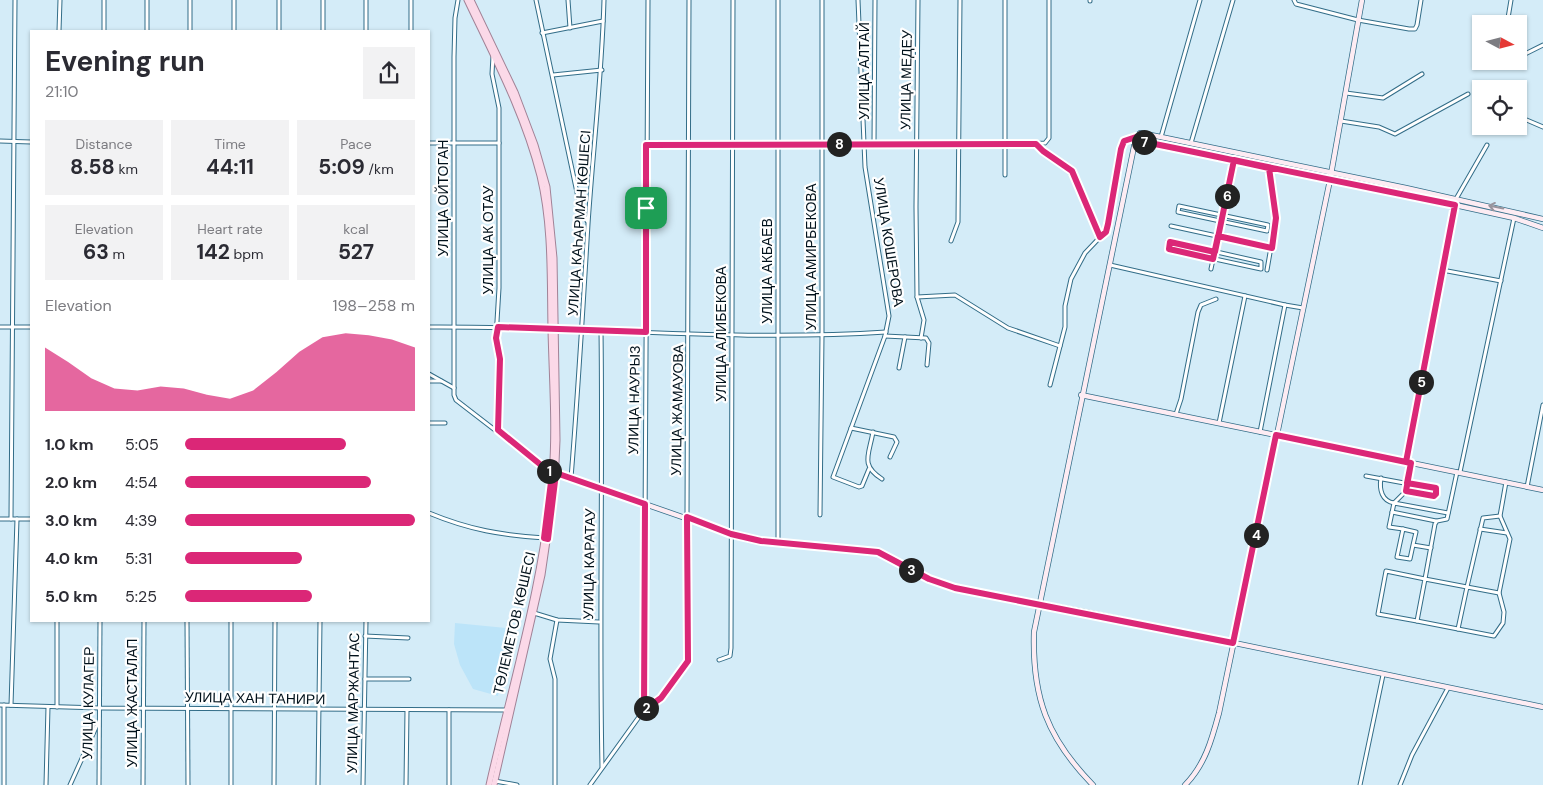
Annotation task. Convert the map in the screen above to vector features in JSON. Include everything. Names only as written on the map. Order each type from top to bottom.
[{"type":"main road","name":"ТӨЛЕМЕТОВ КӨШЕСІ","points":[[467,0],[495,54]]},
{"type":"main road","name":"ТӨЛЕМЕТОВ КӨШЕСІ","points":[[471,0],[530,129],[547,187],[554,239],[554,473],[534,614],[489,785]]},
{"type":"main road","name":"ТӨЛЕМЕТОВ КӨШЕСІ","points":[[494,783],[546,538]]},
{"type":"street","points":[[11,519],[15,0]]},
{"type":"street","points":[[59,30],[60,0]]},
{"type":"street","points":[[104,0],[104,30]]},
{"type":"street","points":[[147,0],[147,30]]},
{"type":"street","points":[[190,0],[190,30]]},
{"type":"street","points":[[234,0],[234,30]]},
{"type":"street","points":[[279,0],[279,30]]},
{"type":"street","points":[[323,0],[323,30]]},
{"type":"street","points":[[366,0],[366,30]]},
{"type":"street","points":[[411,0],[411,30]]},
{"type":"street","name":"УЛИЦА ОЙТОГАН","points":[[458,0],[455,18],[454,395],[456,400],[498,430]]},
{"type":"street","points":[[536,0],[579,202],[588,223]]},
{"type":"street","points":[[568,0],[570,28]]},
{"type":"street","name":"УЛИЦА КАҺАРМАН КӨШЕСІ","points":[[571,478],[583,330],[588,223],[602,70],[604,0]]},
{"type":"street","name":"УЛИЦА НАУРЫЗ","points":[[644,710],[648,0]]},
{"type":"street","name":"УЛИЦА ЖАМАУОВА","points":[[590,785],[644,710],[661,698],[688,661],[688,0]]},
{"type":"street","name":"УЛИЦА АЛИБЕКОВА","points":[[719,660],[730,656],[733,334],[733,0]]},
{"type":"street","name":"УЛИЦА АКБАЕВ","points":[[778,0],[778,542]]},
{"type":"street","name":"УЛИЦА АМИРБЕКОВА","points":[[820,515],[822,0]]},
{"type":"street","name":"УЛИЦА КОШЕРОВА","points":[[858,0],[865,167],[887,292],[889,316],[885,334],[834,478],[859,487],[862,486],[869,469]]},
{"type":"street","name":"УЛИЦА АЛТАЙ","points":[[874,143],[875,0]]},
{"type":"street","name":"УЛИЦА МЕДЕУ","points":[[918,0],[916,143],[917,297],[924,320],[921,338]]},
{"type":"street","points":[[951,241],[958,222],[960,0]]},
{"type":"street","points":[[1005,0],[1005,175]]},
{"type":"street","points":[[646,145],[1036,144],[1047,141],[1049,0]]},
{"type":"street","points":[[1161,137],[1200,0]]},
{"type":"street","points":[[1191,144],[1233,0]]},
{"type":"street","points":[[1294,0],[1296,4],[1358,20],[1415,29],[1421,0]]},
{"type":"street","points":[[1186,785],[1209,750],[1233,643],[1330,180],[1362,0]]},
{"type":"street","points":[[1508,15],[1511,0]]},
{"type":"street","points":[[542,33],[603,21]]},
{"type":"street","points":[[1528,52],[1543,45]]},
{"type":"street","name":"УЛИЦА АК ОТАУ","points":[[495,54],[492,74],[499,108],[498,327],[496,338],[500,359],[498,430]]},
{"type":"street","points":[[552,75],[602,70]]},
{"type":"street","points":[[1346,93],[1378,99],[1383,98],[1422,74]]},
{"type":"street","points":[[1341,121],[1379,127],[1395,134],[1468,94]]},
{"type":"street","points":[[1527,120],[1543,127]]},
{"type":"street","points":[[1093,785],[1065,753],[1052,732],[1035,684],[1034,632],[1135,138],[1140,133],[1161,137],[1541,218]]},
{"type":"street","points":[[1050,386],[1060,346],[1071,278],[1085,253],[1106,232],[1124,141],[1135,138],[1269,168],[1514,218],[1543,228]]},
{"type":"street","points":[[0,141],[30,142]]},
{"type":"street","points":[[430,143],[499,143]]},
{"type":"street","points":[[1036,144],[1072,171],[1100,237]]},
{"type":"street","points":[[1456,199],[1487,145]]},
{"type":"street","points":[[1211,269],[1234,160]]},
{"type":"street","points":[[1325,172],[1332,166]]},
{"type":"street","points":[[1332,166],[1338,174]]},
{"type":"street","points":[[1267,270],[1276,218],[1269,168]]},
{"type":"street","points":[[1403,529],[1397,557],[1410,559],[1416,532],[1403,529],[1390,527],[1394,503],[1406,491],[1409,463],[1442,270],[1455,205]]},
{"type":"street","points":[[1178,206],[1269,225],[1266,231],[1221,222],[1178,212],[1178,206]]},
{"type":"street","points":[[1392,512],[1446,521],[1459,472],[1514,218]]},
{"type":"street","points":[[1171,226],[1272,248]]},
{"type":"street","points":[[1169,242],[1215,252],[1261,262],[1261,269],[1169,249],[1169,242]]},
{"type":"street","points":[[1109,265],[1303,308]]},
{"type":"street","points":[[1442,270],[1501,281]]},
{"type":"street","points":[[917,297],[956,294],[1008,328],[1060,346]]},
{"type":"street","points":[[1219,423],[1245,296]]},
{"type":"street","points":[[1176,414],[1181,400],[1199,307],[1216,299]]},
{"type":"street","points":[[1260,432],[1285,305]]},
{"type":"street","points":[[0,327],[30,327]]},
{"type":"street","points":[[430,327],[553,328],[822,336],[885,334],[926,338],[929,343],[927,365]]},
{"type":"street","name":"УЛИЦА КАРАТАУ","points":[[601,330],[599,622],[602,768]]},
{"type":"street","points":[[900,368],[905,337]]},
{"type":"street","points":[[430,375],[454,388]]},
{"type":"street","points":[[430,382],[442,381]]},
{"type":"street","points":[[1081,395],[1543,490]]},
{"type":"street","points":[[1527,487],[1543,405]]},
{"type":"street","points":[[430,423],[445,423]]},
{"type":"street","points":[[851,428],[896,439],[890,457]]},
{"type":"street","points":[[498,430],[554,473],[687,517],[731,534],[761,541],[878,552],[929,579],[955,588],[1543,707]]},
{"type":"street","points":[[873,432],[867,465],[869,469],[882,479]]},
{"type":"street","points":[[1366,476],[1436,488],[1436,494],[1434,496],[1406,491]]},
{"type":"street","points":[[1381,478],[1380,485],[1384,498],[1394,503],[1448,513]]},
{"type":"street","points":[[1499,592],[1386,571],[1378,614],[1494,636],[1497,634],[1503,623],[1504,612],[1499,592],[1510,539],[1500,516],[1506,482]]},
{"type":"street","points":[[430,513],[469,528],[503,535],[546,538]]},
{"type":"street","points":[[1458,629],[1483,518],[1500,516]]},
{"type":"street","points":[[0,519],[30,519]]},
{"type":"street","points":[[10,706],[17,519]]},
{"type":"street","points":[[1417,621],[1437,521]]},
{"type":"street","points":[[1480,529],[1508,533]]},
{"type":"street","points":[[1413,545],[1431,548]]},
{"type":"street","points":[[534,614],[557,620],[599,622]]},
{"type":"street","points":[[555,785],[555,679],[550,659],[557,620]]},
{"type":"street","points":[[56,622],[57,707]]},
{"type":"street","name":"УЛИЦА КУЛАГЕР","points":[[99,785],[100,622]]},
{"type":"street","name":"УЛИЦА ЖАСТАЛАП","points":[[143,785],[144,622]]},
{"type":"street","points":[[187,622],[188,785]]},
{"type":"street","points":[[231,622],[231,785]]},
{"type":"street","points":[[274,785],[275,622]]},
{"type":"street","points":[[318,785],[320,622]]},
{"type":"street","name":"УЛИЦА МАРЖАНТАС","points":[[363,785],[366,622]]},
{"type":"street","points":[[365,636],[408,638]]},
{"type":"street","points":[[1360,785],[1383,675]]},
{"type":"street","points":[[365,679],[409,679]]},
{"type":"street","points":[[1400,785],[1412,755],[1448,688]]},
{"type":"street","points":[[2,705],[4,785]]},
{"type":"street","name":"УЛИЦА ХАН ТАНИРИ","points":[[2,705],[275,710],[508,710]]},
{"type":"street","points":[[46,785],[48,706]]},
{"type":"street","points":[[406,785],[407,710]]},
{"type":"street","points":[[449,785],[450,710]]},
{"type":"street","points":[[70,785],[99,720]]},
{"type":"street","points":[[494,783],[517,785]]},
{"type":"shaded area","points":[[455,623],[506,628],[498,696],[473,689],[460,665],[454,644]]},
{"type":"route","points":[[646,208],[644,317],[646,332],[498,327],[496,338],[500,359],[498,430],[552,474],[544,538],[548,539],[556,473],[645,504],[644,710],[661,698],[685,668],[688,661],[687,517],[731,534],[761,541],[878,552],[929,579],[963,590],[1085,612],[1233,643],[1276,435],[1411,463],[1407,483],[1436,488],[1436,495],[1406,491],[1411,463],[1406,462],[1455,205],[1234,160],[1218,236],[1215,252],[1170,242],[1169,249],[1213,259],[1215,252],[1218,236],[1272,248],[1276,218],[1269,168],[1243,162],[1210,155],[1135,140],[1136,137],[1133,136],[1124,141],[1121,149],[1108,224],[1106,232],[1100,237],[1072,171],[1036,144],[646,145],[646,208]]}]
